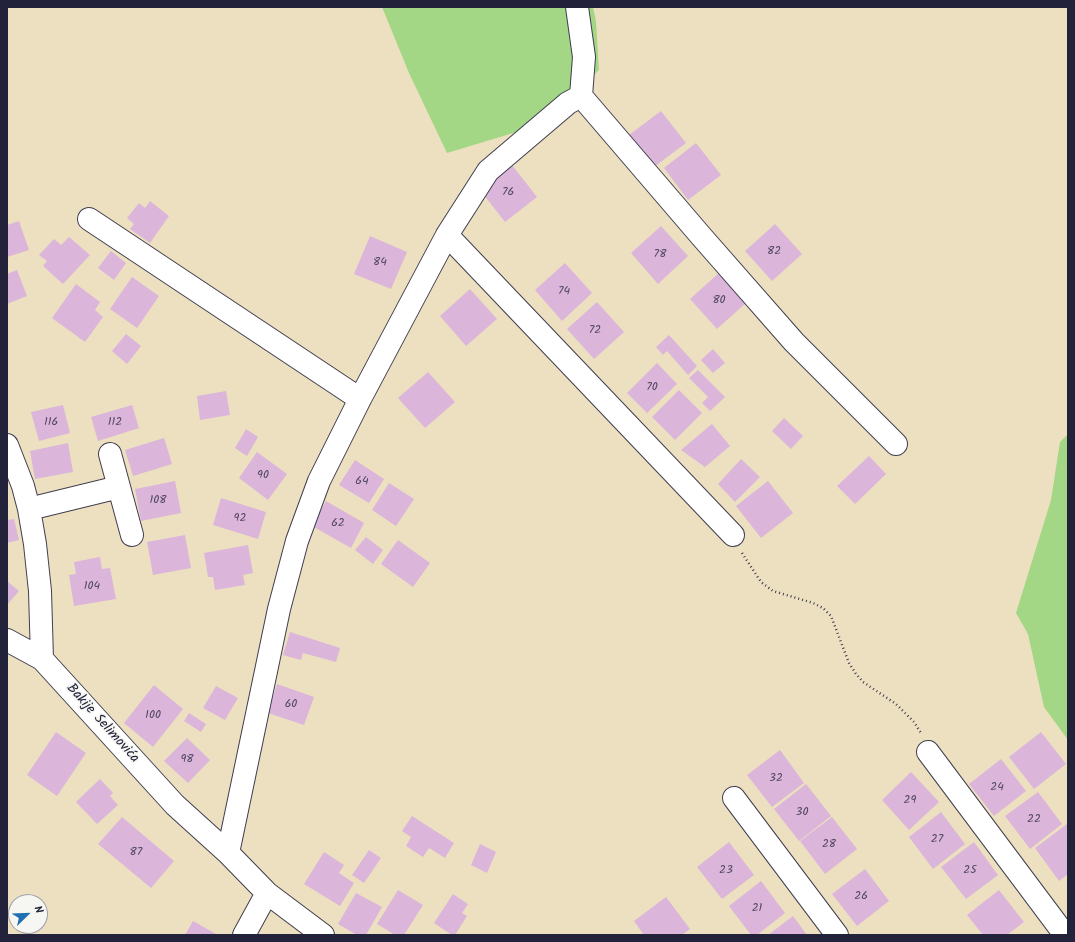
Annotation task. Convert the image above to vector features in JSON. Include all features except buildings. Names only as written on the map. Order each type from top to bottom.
[{"type":"street","points":[[577,7],[584,57],[581,96],[794,342],[896,444]]},
{"type":"street","points":[[228,853],[279,608],[297,541],[319,481],[360,399],[447,235],[488,171],[568,103],[581,96]]},
{"type":"street","points":[[89,219],[360,399]]},
{"type":"street","points":[[447,235],[733,535]]},
{"type":"street","points":[[7,445],[23,486],[29,509],[35,544],[40,591],[42,659]]},
{"type":"street","points":[[110,454],[132,535]]},
{"type":"street","points":[[29,509],[118,487]]},
{"type":"street","name":"Bakije Selimovića","points":[[7,640],[42,659],[175,805],[228,853],[267,893],[323,935]]},
{"type":"street","points":[[928,752],[1065,935]]},
{"type":"street","points":[[734,798],[837,935]]},
{"type":"street","points":[[244,935],[267,893]]},
{"type":"path","points":[[733,535],[760,582],[773,591],[813,603],[823,608],[831,616],[849,663],[856,674],[863,682],[896,704],[914,722],[920,730],[928,752]]},
{"type":"green space","points":[[382,7],[593,7],[596,21],[599,70],[543,124],[447,153],[409,73]]},
{"type":"green space","points":[[1068,434],[1068,740],[1044,707],[1028,634],[1016,613],[1051,500],[1060,442]]}]
